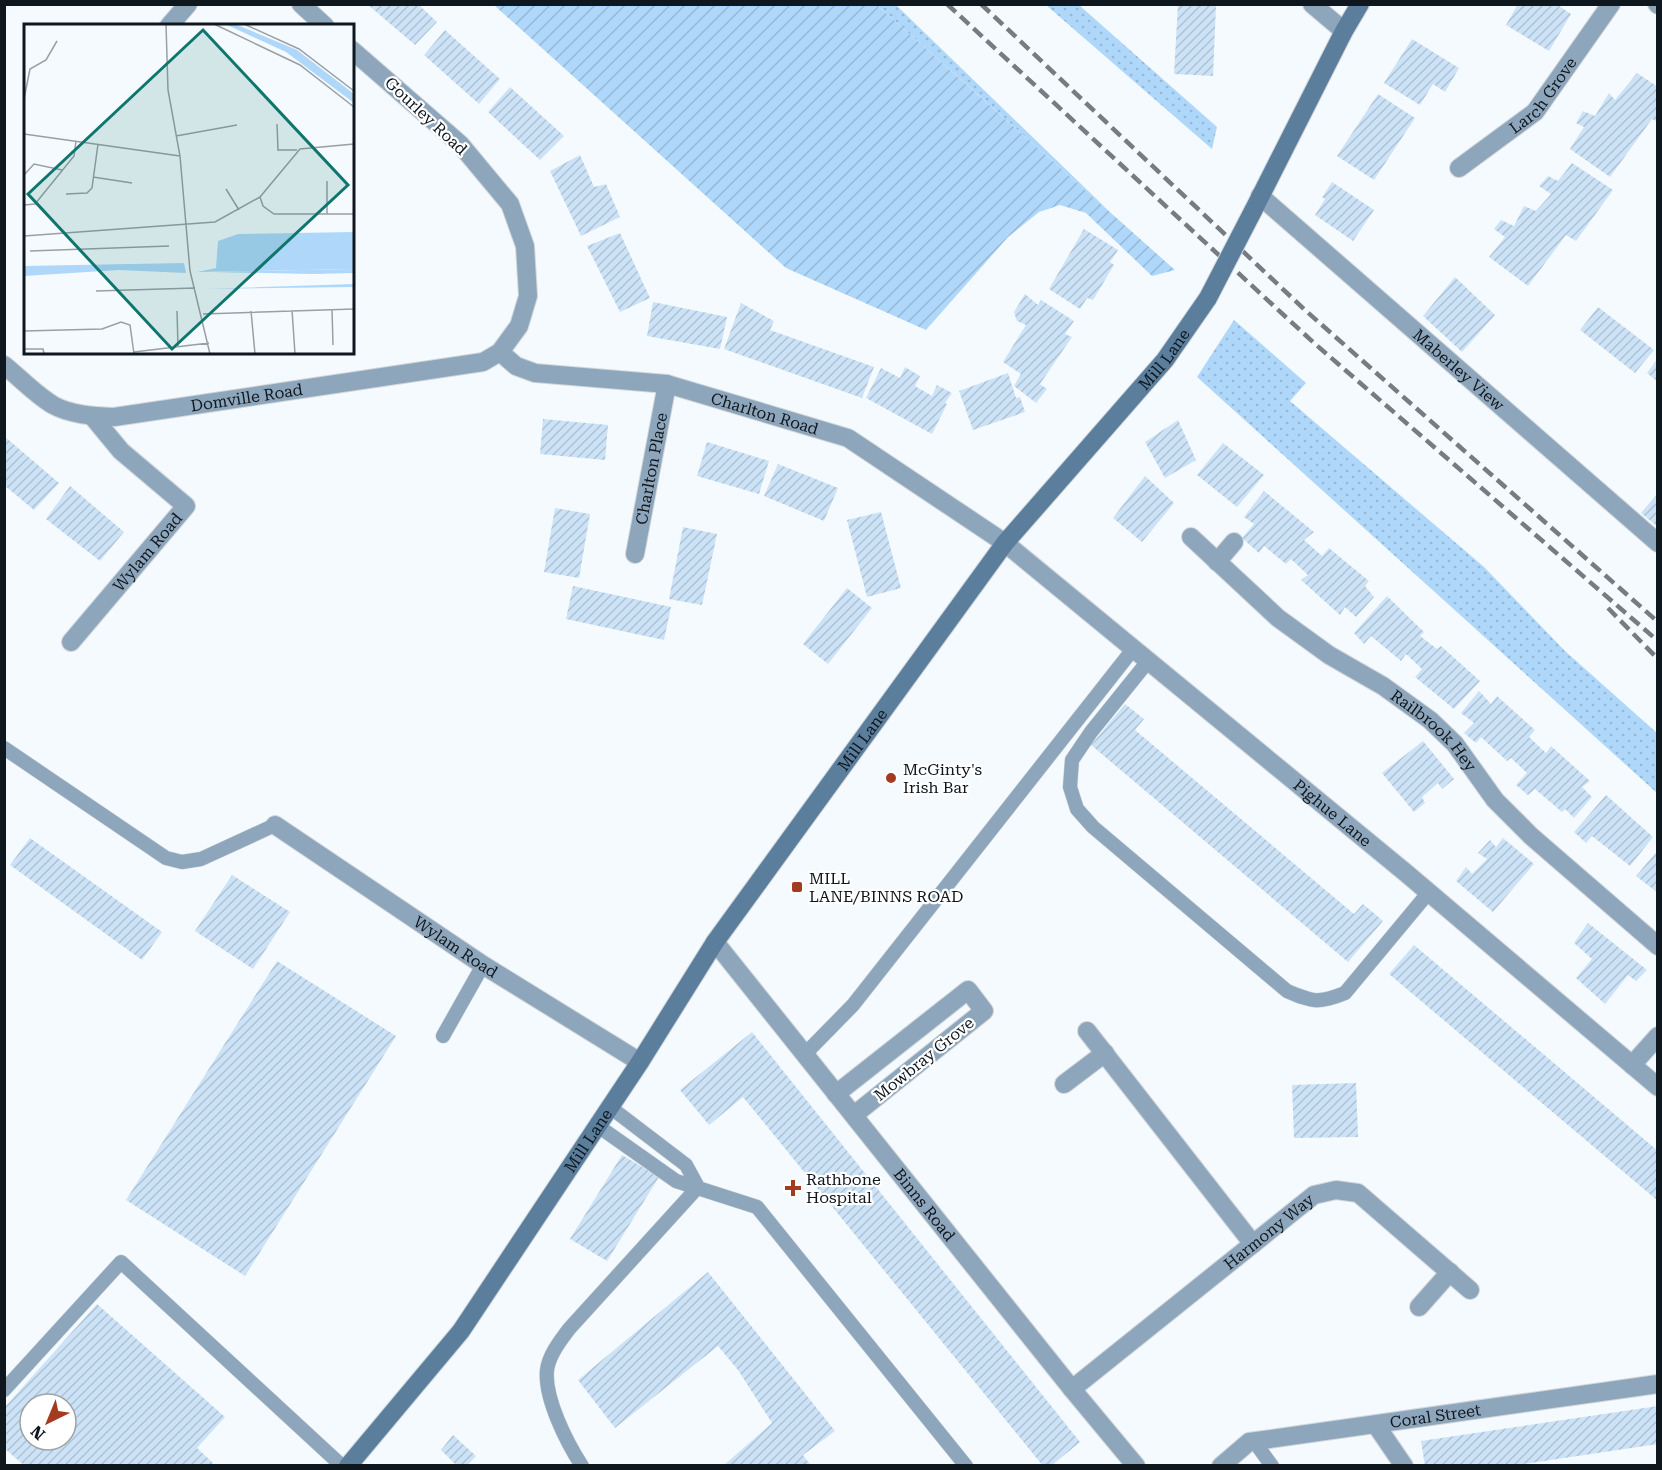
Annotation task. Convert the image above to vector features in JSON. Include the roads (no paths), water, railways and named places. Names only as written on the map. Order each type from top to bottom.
[{"type":"street","points":[[171,24],[188,4]]},
{"type":"street","points":[[301,4],[323,24]]},
{"type":"street","points":[[1312,4],[1344,31]]},
{"type":"street","name":"Mill Lane","points":[[348,1466],[461,1331],[640,1062],[716,942],[1005,543],[1166,360],[1208,298],[1344,31],[1360,4]]},
{"type":"street","name":"Larch Grove","points":[[1459,168],[1535,112],[1611,4]]},
{"type":"street","name":"Gourley Road","points":[[354,52],[460,144],[510,204],[525,246],[528,296],[519,326],[500,352]]},
{"type":"street","name":"Maberley View","points":[[1257,204],[1658,543]]},
{"type":"street","name":"Charlton Road","points":[[500,352],[516,366],[535,373],[667,384],[848,438],[1005,543]]},
{"type":"street","name":"Domville Road","points":[[4,365],[53,405],[92,416],[114,417],[472,364],[483,362],[500,352]]},
{"type":"street","name":"Charlton Place","points":[[635,554],[667,384]]},
{"type":"street","name":"Wylam Road","points":[[71,642],[186,506],[121,451],[92,416]]},
{"type":"street","name":"Railbrook Hey","points":[[1191,537],[1278,618],[1329,655],[1383,686],[1430,720],[1455,744],[1495,800],[1532,836],[1658,946]]},
{"type":"street","points":[[1217,561],[1234,542]]},
{"type":"street","name":"Pighue Lane","points":[[1005,543],[1429,892],[1658,1087]]},
{"type":"street","name":"Wylam Road","points":[[275,825],[483,964],[640,1062]]},
{"type":"street","name":"Binns Road","points":[[716,942],[1136,1466]]},
{"type":"street","name":"Mowbray Grove","points":[[836,1094],[968,990],[984,1011],[854,1115]]},
{"type":"street","points":[[1087,1031],[1253,1244]]},
{"type":"street","points":[[1632,1065],[1658,1036]]},
{"type":"street","points":[[1064,1084],[1104,1053]]},
{"type":"street","name":"Harmony Way","points":[[1072,1389],[1314,1195],[1336,1190],[1358,1193],[1470,1290]]},
{"type":"street","points":[[1419,1307],[1450,1272]]},
{"type":"street","name":"Coral Street","points":[[1221,1466],[1249,1442],[1254,1441],[1658,1384]]},
{"type":"street","points":[[1376,1425],[1404,1466]]},
{"type":"lane","points":[[805,1054],[854,1005],[1134,648]]},
{"type":"lane","points":[[1149,660],[1091,732],[1072,760],[1070,787],[1077,809],[1093,827],[1287,991],[1311,1001],[1329,999],[1345,993],[1429,892]]},
{"type":"lane","points":[[4,748],[166,858],[182,862],[201,859],[275,825]]},
{"type":"lane","points":[[443,1036],[483,964]]},
{"type":"lane","points":[[610,1107],[686,1165],[698,1187]]},
{"type":"lane","points":[[598,1126],[676,1181],[757,1207],[966,1466]]},
{"type":"lane","points":[[582,1466],[566,1442],[551,1400],[547,1370],[556,1347],[569,1329],[698,1187]]},
{"type":"lane","points":[[4,1390],[121,1262],[342,1466]]},
{"type":"lane","points":[[1254,1441],[1272,1466]]},
{"type":"railway","points":[[947,4],[1314,343],[1658,641]]},
{"type":"railway","points":[[981,4],[1305,310],[1658,622]]},
{"type":"railway","points":[[1608,608],[1658,659]]},
{"type":"place","name":"McGinty's Irish Bar","points":[[891,778]]},
{"type":"place","name":"MILL LANE/BINNS ROAD","points":[[797,887]]},
{"type":"place","name":"Rathbone Hospital","points":[[793,1188]]}]
